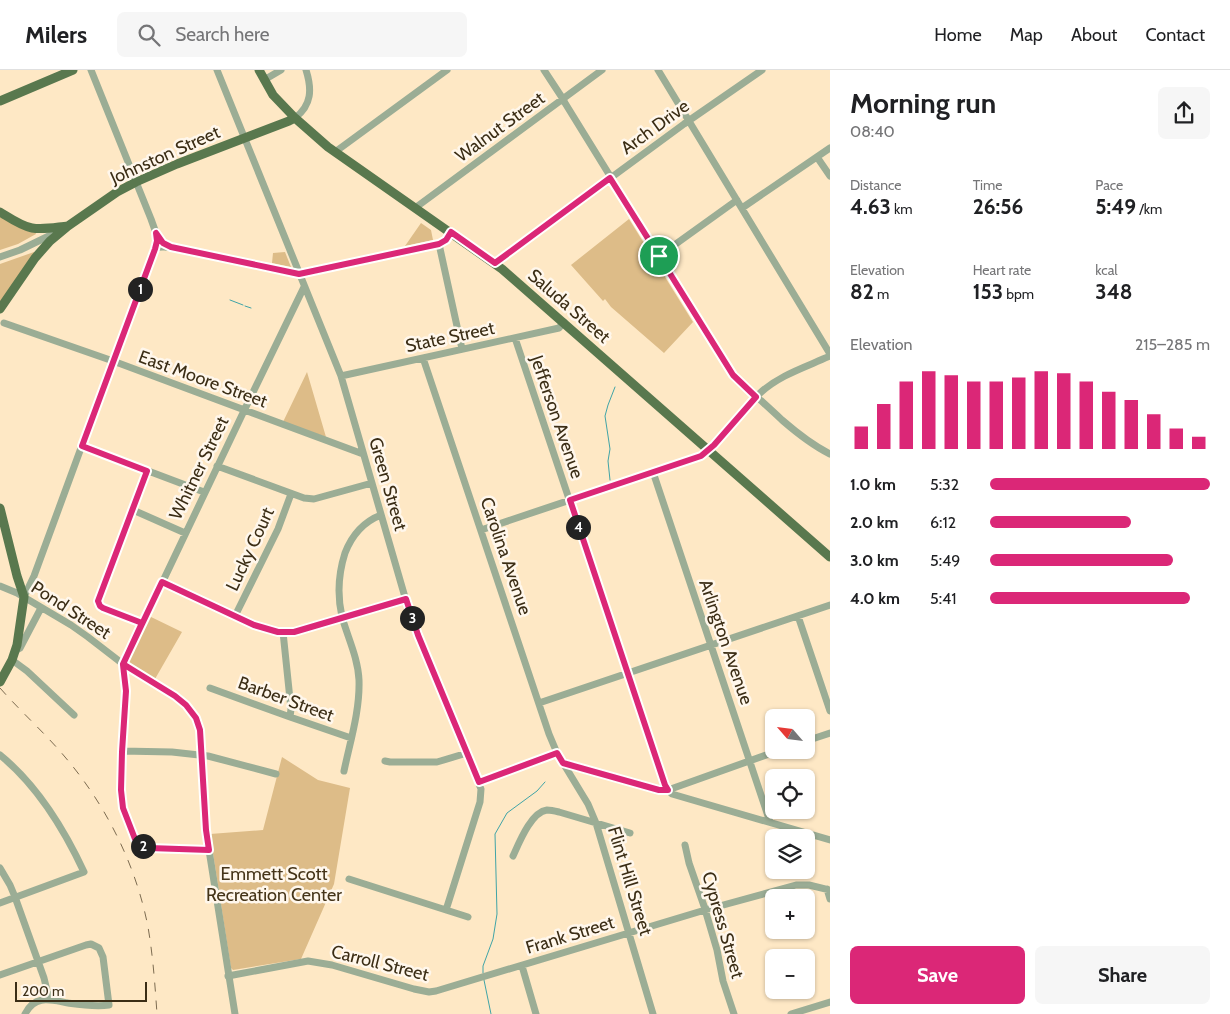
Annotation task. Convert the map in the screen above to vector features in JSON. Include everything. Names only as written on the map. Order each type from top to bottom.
[{"type":"main road","points":[[0,101],[73,70]]},
{"type":"main road","name":"Saluda Street","points":[[260,70],[273,95],[295,118],[335,152],[495,263],[830,557]]},
{"type":"main road","name":"Johnston Street","points":[[68,226],[117,192],[136,182],[176,164],[289,122],[295,118]]},
{"type":"main road","points":[[0,212],[32,228],[68,226]]},
{"type":"main road","points":[[0,310],[41,252],[50,241],[68,226]]},
{"type":"main road","points":[[0,508],[24,597],[16,650],[0,682]]},
{"type":"street","points":[[91,70],[156,233],[163,243],[171,247],[299,274],[439,244],[446,240],[451,232]]},
{"type":"street","name":"Green Street","points":[[217,70],[340,376],[418,635],[479,782],[480,802],[446,910]]},
{"type":"street","points":[[264,80],[281,70]]},
{"type":"street","points":[[295,118],[302,112],[309,97],[310,88],[306,70]]},
{"type":"street","points":[[335,152],[447,70]]},
{"type":"street","points":[[544,70],[733,375],[810,443],[830,454]]},
{"type":"street","name":"Walnut Street","points":[[415,208],[602,70]]},
{"type":"street","points":[[482,530],[701,456],[709,450],[766,388],[782,377],[830,355],[658,70]]},
{"type":"street","name":"Arch Drive","points":[[495,263],[610,178],[762,70]]},
{"type":"street","points":[[742,208],[830,148]]},
{"type":"street","points":[[817,157],[830,176]]},
{"type":"street","points":[[659,256],[737,200]]},
{"type":"street","name":"Johnston Street","points":[[0,257],[36,243],[68,226]]},
{"type":"street","points":[[24,597],[34,576],[155,249],[156,233]]},
{"type":"street","points":[[439,244],[462,349]]},
{"type":"street","points":[[155,249],[160,246],[171,247]]},
{"type":"street","name":"Whitner Street","points":[[123,664],[304,287]]},
{"type":"street","name":"State Street","points":[[340,376],[559,328],[564,322]]},
{"type":"street","name":"East Moore Street","points":[[4,323],[113,361],[363,454]]},
{"type":"street","name":"Jefferson Avenue","points":[[515,338],[668,790]]},
{"type":"street","name":"Carolina Avenue","points":[[423,358],[549,734],[563,763]]},
{"type":"street","points":[[82,446],[204,492]]},
{"type":"street","points":[[218,466],[304,498],[314,499],[372,483]]},
{"type":"street","points":[[142,623],[103,608],[98,601],[147,471]]},
{"type":"street","name":"Arlington Avenue","points":[[653,472],[770,822]]},
{"type":"street","name":"Lucky Court","points":[[235,616],[278,529],[291,494]]},
{"type":"street","points":[[133,510],[185,533]]},
{"type":"street","points":[[344,771],[359,696],[358,673],[338,596],[338,580],[352,538],[358,530],[372,519],[381,515]]},
{"type":"street","points":[[162,582],[262,628],[282,632],[303,630],[406,599]]},
{"type":"street","name":"Pond Street","points":[[0,586],[24,597],[88,637],[123,664],[175,696],[186,705],[196,718],[200,730],[206,830],[235,1014]]},
{"type":"street","points":[[539,703],[830,605]]},
{"type":"street","points":[[16,650],[20,648],[41,608]]},
{"type":"street","points":[[798,616],[830,711]]},
{"type":"street","points":[[282,632],[291,710],[290,717]]},
{"type":"street","points":[[12,660],[27,671],[74,715]]},
{"type":"street","points":[[123,664],[126,691],[121,790],[123,808],[135,839],[140,844],[149,848],[209,850]]},
{"type":"street","name":"Barber Street","points":[[210,688],[223,691],[351,738]]},
{"type":"street","points":[[815,738],[830,733]]},
{"type":"street","points":[[122,752],[172,752],[202,756],[222,759],[276,774]]},
{"type":"street","points":[[385,761],[432,763],[467,753]]},
{"type":"street","points":[[479,782],[557,753]]},
{"type":"street","points":[[0,755],[12,764],[39,796],[64,833],[84,872],[0,903]]},
{"type":"street","points":[[563,763],[659,790],[668,790],[765,755]]},
{"type":"street","name":"Flint Hill Street","points":[[563,763],[588,804],[596,823],[653,1014]]},
{"type":"street","points":[[668,790],[672,794],[830,840]]},
{"type":"street","points":[[513,856],[527,828],[542,812],[548,810],[630,833]]},
{"type":"street","name":"Cypress Street","points":[[685,844],[734,1014]]},
{"type":"street","points":[[0,868],[15,898],[49,994],[49,999]]},
{"type":"street","points":[[349,879],[468,917]]},
{"type":"street","name":"Frank Street","points":[[522,966],[705,910],[796,885],[809,884],[829,890]]},
{"type":"street","points":[[829,890],[830,899]]},
{"type":"street","points":[[0,975],[86,945],[91,944],[99,948],[103,957],[109,1005],[92,1006],[49,999],[35,1002],[25,1014]]},
{"type":"street","name":"Carroll Street","points":[[228,976],[308,961],[332,965],[414,989],[436,992],[522,966]]},
{"type":"street","points":[[522,966],[536,1014]]},
{"type":"street","points":[[791,1014],[802,1013],[830,1002]]},
{"type":"green space","points":[[0,215],[35,231],[36,234],[18,244],[0,250]]},
{"type":"green space","points":[[629,219],[693,322],[664,353],[611,307],[605,299],[603,301],[571,265]]},
{"type":"green space","points":[[421,223],[431,230],[433,240],[405,246]]},
{"type":"green space","points":[[34,252],[36,254],[0,303],[0,264]]},
{"type":"green space","points":[[285,252],[291,267],[272,263],[273,253]]},
{"type":"green space","points":[[307,372],[326,437],[283,422]]},
{"type":"green space","points":[[149,616],[182,632],[155,679],[128,661]]},
{"type":"green space","name":"Emmett Scott Recreation Center","points":[[282,757],[318,780],[350,788],[334,884],[301,959],[233,970],[231,968],[210,834],[263,830]]},
{"type":"waterway","points":[[230,300],[243,305]]},
{"type":"waterway","points":[[245,306],[251,308]]},
{"type":"waterway","points":[[610,480],[608,461],[610,449],[605,416],[615,387]]},
{"type":"waterway","points":[[483,973],[483,966],[493,939],[497,914],[495,834],[507,813],[537,791],[545,782]]},
{"type":"waterway","points":[[484,980],[491,1014]]},
{"type":"railway","points":[[0,688],[57,748],[80,776],[94,795],[117,837],[136,881],[143,904],[153,960],[157,1014]]},
{"type":"route","points":[[659,256],[610,178],[495,263],[451,232],[446,240],[439,244],[299,274],[171,247],[163,243],[156,233],[155,249],[82,446],[147,471],[98,601],[103,608],[142,623],[123,664],[126,691],[121,790],[125,815],[135,839],[142,846],[149,848],[209,850],[200,730],[196,718],[179,698],[123,664],[162,582],[254,625],[282,632],[303,630],[406,599],[418,635],[479,782],[557,753],[563,763],[659,790],[668,790],[570,500],[701,456],[714,445],[756,397],[733,375],[659,256]]}]
